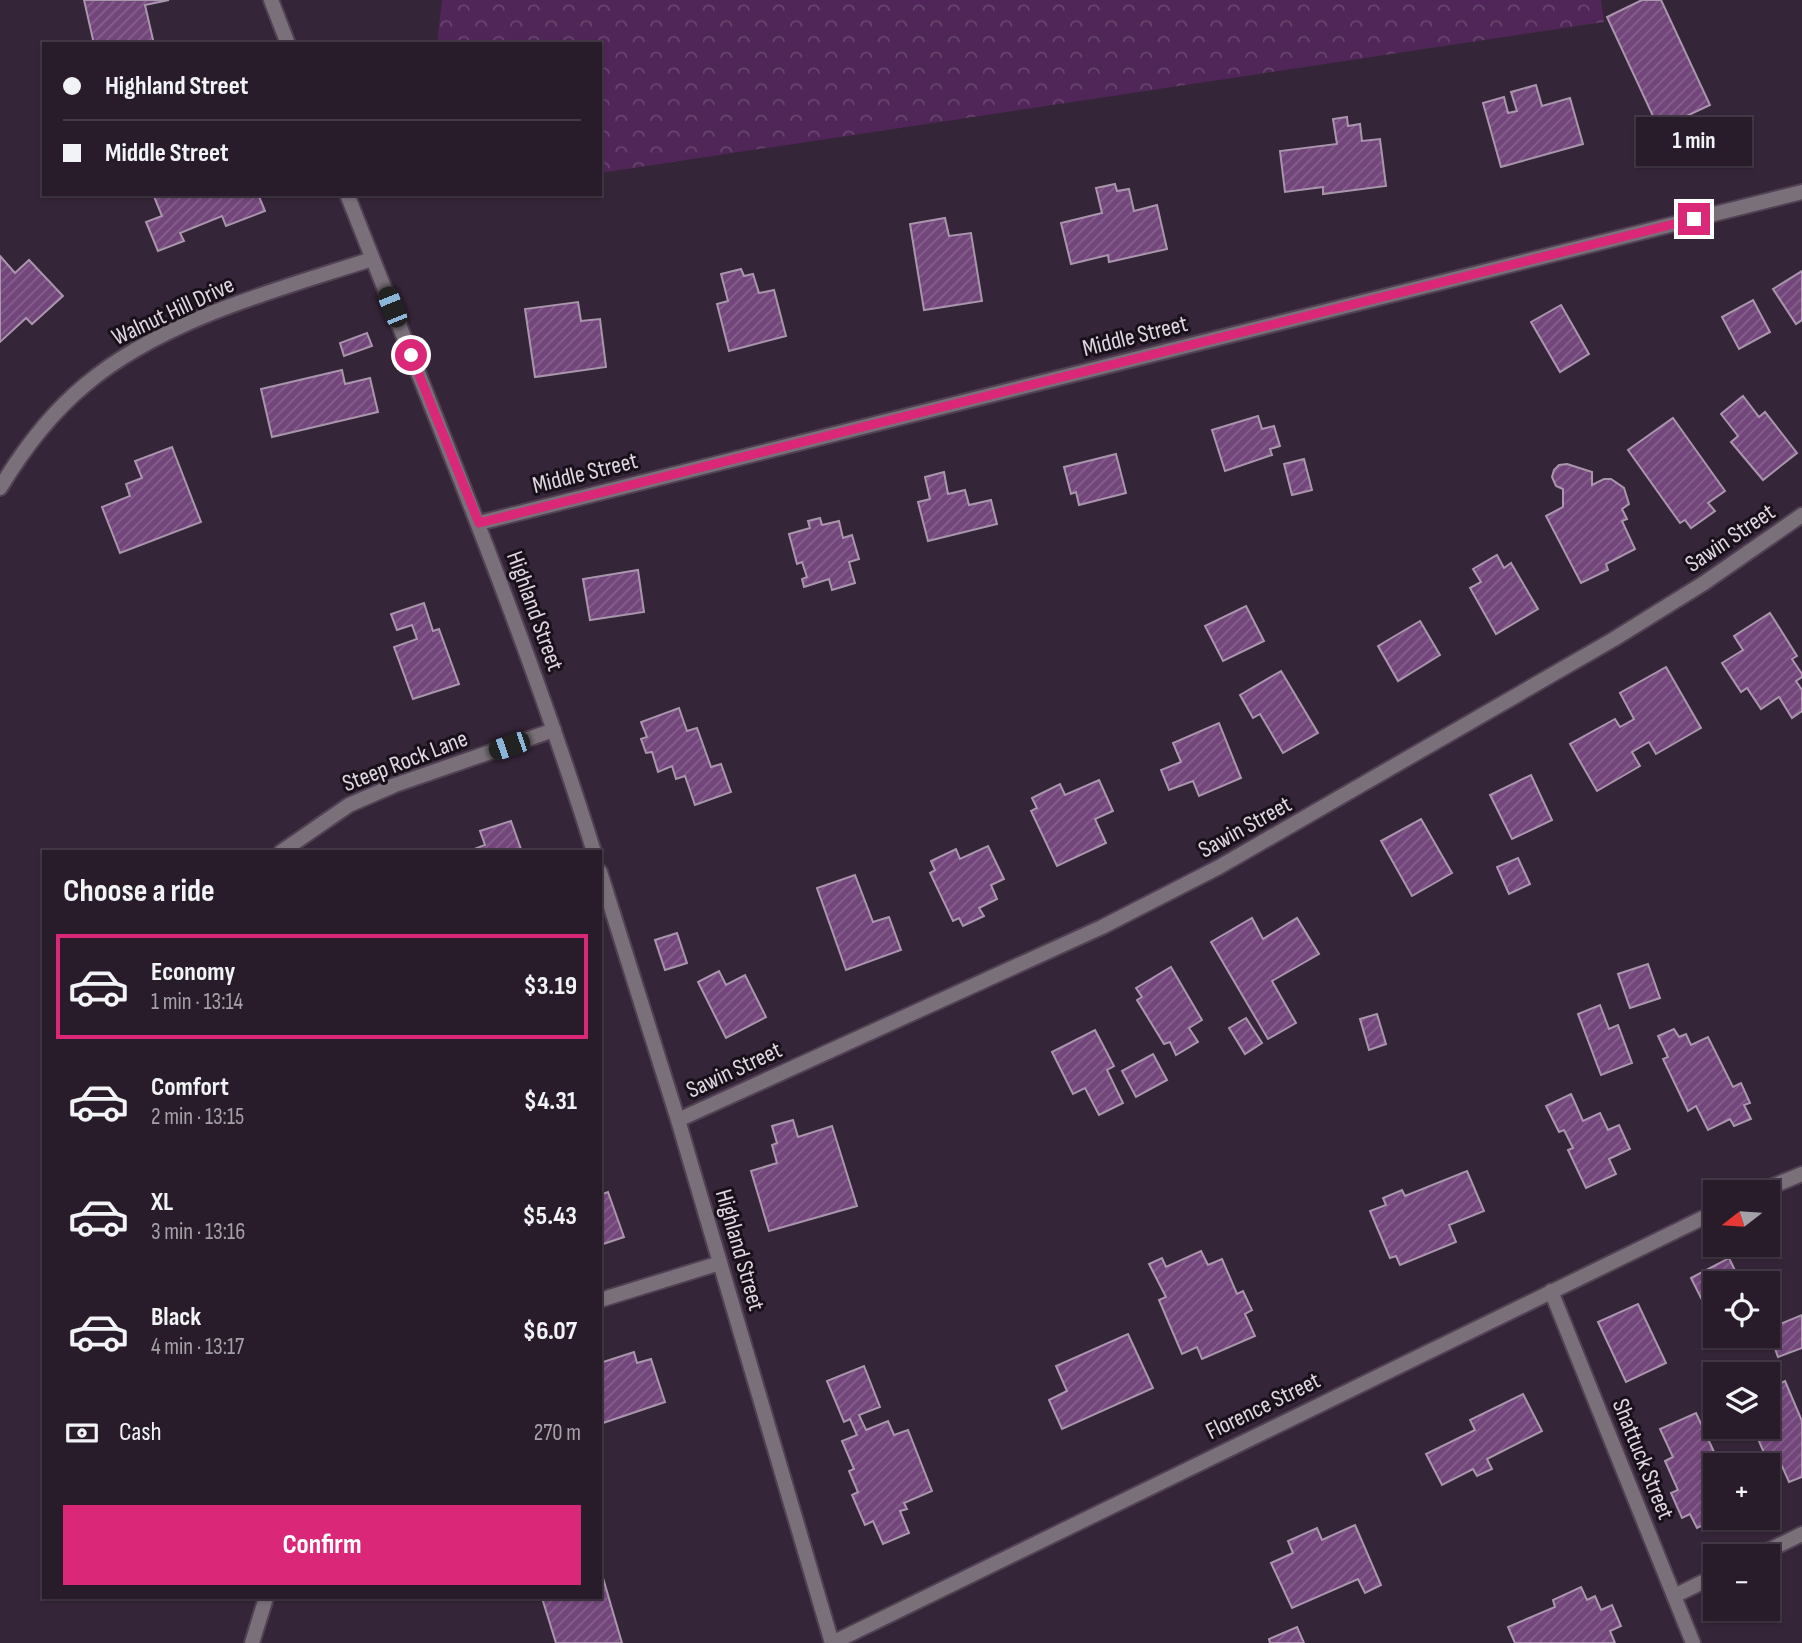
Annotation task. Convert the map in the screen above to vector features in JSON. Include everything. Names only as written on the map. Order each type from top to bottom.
[{"type":"street","points":[[271,0],[287,42]]},
{"type":"street","name":"Middle Street","points":[[479,523],[1802,192]]},
{"type":"street","name":"Highland Street","points":[[348,196],[479,523],[554,730],[593,850]]},
{"type":"street","name":"Walnut Hill Drive","points":[[0,488],[15,463],[49,420],[84,385],[123,357],[212,314],[373,259]]},
{"type":"street","name":"Sawin Street","points":[[678,1121],[1102,927],[1219,867],[1614,639],[1704,583],[1802,515]]},
{"type":"street","name":"Steep Rock Lane","points":[[284,850],[349,805],[394,785],[554,730]]},
{"type":"street","name":"Highland Street","points":[[602,878],[678,1121],[832,1643]]},
{"type":"street","points":[[1780,1183],[1802,1174]]},
{"type":"street","name":"Florence Street","points":[[832,1643],[1703,1218]]},
{"type":"street","points":[[602,1299],[720,1263]]},
{"type":"street","name":"Shattuck Street","points":[[1551,1291],[1693,1643]]},
{"type":"street","points":[[1780,1545],[1802,1534]]},
{"type":"street","points":[[1674,1596],[1703,1582]]},
{"type":"street","points":[[252,1643],[266,1599]]},
{"type":"green space","points":[[442,0],[1601,0],[1604,22],[602,173],[602,42],[437,42]]},
{"type":"building","points":[[84,0],[169,0],[145,5],[154,42],[94,42]]},
{"type":"building","points":[[1642,0],[1661,0],[1710,105],[1659,129],[1607,17]]},
{"type":"building","points":[[1536,85],[1542,106],[1570,98],[1583,144],[1501,167],[1483,103],[1504,97],[1508,113],[1517,111],[1511,92]]},
{"type":"building","points":[[1347,117],[1348,126],[1360,124],[1362,141],[1380,139],[1386,186],[1323,194],[1323,187],[1285,192],[1280,151],[1337,144],[1333,119]]},
{"type":"building","points":[[1115,184],[1117,191],[1129,189],[1134,211],[1157,205],[1167,249],[1109,262],[1108,255],[1071,264],[1061,223],[1102,213],[1096,188]]},
{"type":"building","points":[[154,196],[259,196],[265,211],[226,226],[222,216],[180,233],[184,241],[158,251],[146,222],[162,216]]},
{"type":"building","points":[[945,218],[949,236],[971,233],[982,301],[924,310],[910,224]]},
{"type":"building","points":[[0,256],[15,273],[29,260],[63,296],[32,324],[26,318],[0,342]]},
{"type":"building","points":[[741,269],[744,276],[753,274],[759,293],[774,290],[786,336],[729,351],[717,304],[728,301],[721,274]]},
{"type":"building","points":[[1802,271],[1802,320],[1796,324],[1773,289]]},
{"type":"building","points":[[1753,300],[1770,332],[1739,349],[1722,317]]},
{"type":"building","points":[[578,302],[581,321],[600,319],[606,367],[535,377],[525,309]]},
{"type":"building","points":[[1561,305],[1589,354],[1560,372],[1531,322]]},
{"type":"building","points":[[367,333],[372,346],[344,356],[340,343]]},
{"type":"building","points":[[342,370],[345,384],[370,378],[378,412],[272,437],[261,389]]},
{"type":"building","points":[[1743,396],[1759,417],[1765,412],[1797,453],[1763,480],[1731,442],[1738,436],[1721,414]]},
{"type":"building","points":[[1258,416],[1262,429],[1274,426],[1280,446],[1270,449],[1272,455],[1225,471],[1212,430]]},
{"type":"building","points":[[1673,418],[1725,491],[1708,503],[1715,511],[1691,528],[1685,520],[1680,523],[1628,450]]},
{"type":"building","points":[[172,447],[201,522],[120,553],[102,507],[130,496],[126,484],[142,478],[135,461]]},
{"type":"building","points":[[1116,454],[1126,493],[1079,505],[1076,492],[1071,494],[1064,467]]},
{"type":"building","points":[[1304,459],[1312,490],[1292,495],[1284,464]]},
{"type":"building","points":[[1567,464],[1592,472],[1592,485],[1604,479],[1611,479],[1624,488],[1629,504],[1622,509],[1627,519],[1622,521],[1635,549],[1606,564],[1608,570],[1581,583],[1546,516],[1563,507],[1563,489],[1556,486],[1552,477],[1559,465]]},
{"type":"building","points":[[944,472],[948,494],[965,490],[969,505],[991,500],[997,524],[928,541],[918,502],[930,499],[925,477]]},
{"type":"building","points":[[820,518],[822,525],[839,521],[843,538],[852,535],[859,559],[849,562],[855,583],[832,590],[829,579],[804,587],[802,579],[807,577],[802,562],[797,564],[789,534],[810,528],[808,521]]},
{"type":"building","points":[[1497,555],[1504,568],[1511,563],[1538,609],[1496,634],[1470,588],[1481,582],[1473,569]]},
{"type":"building","points":[[638,570],[644,612],[590,620],[583,579]]},
{"type":"building","points":[[424,603],[433,631],[439,629],[459,684],[413,699],[394,647],[417,639],[412,625],[397,630],[391,614]]},
{"type":"building","points":[[1246,606],[1264,641],[1223,661],[1205,626]]},
{"type":"building","points":[[1770,613],[1797,656],[1792,659],[1802,674],[1796,681],[1802,690],[1802,711],[1792,718],[1779,697],[1761,709],[1747,688],[1741,692],[1722,663],[1743,650],[1734,636]]},
{"type":"building","points":[[1420,621],[1440,655],[1398,681],[1378,646]]},
{"type":"building","points":[[1666,667],[1701,728],[1656,754],[1649,742],[1632,752],[1640,766],[1597,791],[1570,744],[1615,719],[1620,727],[1634,719],[1620,693]]},
{"type":"building","points":[[1281,671],[1318,733],[1283,753],[1260,714],[1253,718],[1240,695]]},
{"type":"building","points":[[679,708],[687,731],[697,728],[711,767],[721,764],[731,792],[695,805],[685,776],[676,779],[672,766],[658,772],[652,752],[646,753],[641,739],[647,737],[641,722]]},
{"type":"building","points":[[1219,723],[1241,778],[1199,796],[1193,781],[1169,790],[1161,770],[1181,762],[1173,743]]},
{"type":"building","points":[[1531,775],[1552,820],[1512,839],[1490,795]]},
{"type":"building","points":[[1099,780],[1113,811],[1095,819],[1106,843],[1057,866],[1031,811],[1037,808],[1032,798],[1060,784],[1065,795]]},
{"type":"building","points":[[1421,819],[1452,873],[1412,896],[1381,841]]},
{"type":"building","points":[[511,821],[521,850],[474,850],[485,845],[480,831]]},
{"type":"building","points":[[988,846],[1004,879],[991,885],[997,899],[979,908],[984,916],[963,926],[959,918],[953,921],[930,873],[935,870],[931,861],[956,849],[960,859]]},
{"type":"building","points":[[1518,858],[1530,884],[1509,894],[1497,867]]},
{"type":"building","points":[[855,875],[873,922],[889,917],[901,950],[846,970],[817,888]]},
{"type":"building","points":[[1252,918],[1263,939],[1297,918],[1319,954],[1272,981],[1296,1023],[1268,1039],[1211,942]]},
{"type":"building","points":[[677,933],[687,963],[665,970],[655,940]]},
{"type":"building","points":[[1648,964],[1660,998],[1630,1008],[1618,974]]},
{"type":"building","points":[[1171,967],[1202,1020],[1189,1028],[1198,1042],[1176,1055],[1170,1042],[1164,1044],[1137,1000],[1142,997],[1136,988]]},
{"type":"building","points":[[719,971],[726,985],[745,975],[766,1017],[726,1038],[698,982]]},
{"type":"building","points":[[1600,1005],[1609,1029],[1618,1025],[1632,1063],[1601,1075],[1578,1014]]},
{"type":"building","points":[[1377,1014],[1386,1044],[1369,1050],[1360,1019]]},
{"type":"building","points":[[1246,1018],[1262,1043],[1245,1054],[1229,1028]]},
{"type":"building","points":[[1674,1029],[1679,1037],[1686,1034],[1691,1045],[1708,1037],[1733,1087],[1741,1083],[1750,1103],[1744,1105],[1751,1119],[1734,1126],[1730,1119],[1708,1130],[1696,1106],[1688,1111],[1663,1059],[1668,1057],[1658,1036]]},
{"type":"building","points":[[1095,1030],[1114,1066],[1107,1070],[1123,1103],[1099,1115],[1085,1088],[1073,1094],[1052,1052]]},
{"type":"building","points":[[1153,1054],[1167,1080],[1136,1097],[1122,1071]]},
{"type":"building","points":[[1571,1094],[1583,1121],[1600,1113],[1608,1130],[1619,1125],[1630,1149],[1609,1159],[1616,1174],[1586,1188],[1568,1150],[1573,1148],[1564,1130],[1559,1132],[1546,1106]]},
{"type":"building","points":[[793,1120],[798,1137],[832,1126],[857,1206],[769,1231],[751,1171],[777,1163],[772,1145],[777,1143],[772,1126]]},
{"type":"building","points":[[1467,1171],[1484,1211],[1449,1225],[1456,1242],[1400,1265],[1396,1256],[1390,1258],[1370,1211],[1386,1205],[1383,1198],[1402,1190],[1405,1196]]},
{"type":"building","points":[[608,1192],[624,1237],[602,1244],[602,1194]]},
{"type":"building","points":[[1201,1251],[1208,1265],[1222,1259],[1237,1294],[1243,1291],[1252,1310],[1245,1314],[1255,1336],[1202,1359],[1197,1347],[1182,1354],[1159,1300],[1166,1297],[1149,1264],[1162,1258],[1166,1267]]},
{"type":"building","points":[[1729,1258],[1735,1271],[1704,1271]]},
{"type":"building","points":[[1703,1272],[1703,1302],[1691,1278]]},
{"type":"building","points":[[1638,1304],[1666,1363],[1626,1382],[1598,1322]]},
{"type":"building","points":[[1802,1315],[1802,1348],[1778,1357],[1775,1348],[1780,1348],[1780,1324]]},
{"type":"building","points":[[1128,1334],[1153,1388],[1062,1429],[1049,1400],[1067,1391],[1056,1366]]},
{"type":"building","points":[[634,1352],[637,1363],[651,1359],[665,1402],[602,1423],[602,1362]]},
{"type":"building","points":[[864,1366],[880,1407],[859,1415],[866,1430],[888,1421],[894,1435],[908,1430],[932,1491],[904,1503],[907,1509],[900,1511],[909,1533],[883,1544],[873,1521],[865,1525],[852,1495],[858,1492],[849,1471],[854,1469],[842,1441],[857,1435],[850,1419],[844,1422],[827,1381]]},
{"type":"building","points":[[1785,1381],[1802,1421],[1802,1477],[1789,1482],[1780,1462],[1780,1453],[1764,1453],[1758,1439],[1780,1439],[1780,1383]]},
{"type":"building","points":[[1523,1394],[1542,1431],[1487,1459],[1492,1469],[1477,1476],[1473,1469],[1442,1485],[1426,1454],[1475,1430],[1470,1420]]},
{"type":"building","points":[[1696,1413],[1703,1428],[1703,1439],[1708,1439],[1714,1453],[1703,1453],[1703,1525],[1697,1528],[1690,1514],[1682,1518],[1671,1493],[1678,1490],[1665,1461],[1673,1457],[1660,1429]]},
{"type":"building","points":[[1355,1525],[1381,1585],[1365,1593],[1358,1579],[1292,1608],[1271,1563],[1293,1553],[1288,1541],[1317,1528],[1322,1540]]},
{"type":"building","points":[[603,1578],[622,1643],[556,1643],[542,1599],[602,1599]]},
{"type":"building","points":[[1581,1587],[1587,1600],[1595,1596],[1601,1610],[1612,1605],[1621,1626],[1610,1631],[1615,1643],[1515,1643],[1508,1627],[1555,1607],[1553,1600]]},
{"type":"building","points":[[1297,1627],[1304,1643],[1270,1643],[1269,1639]]},
{"type":"route","points":[[411,355],[479,523],[1694,219]]}]
